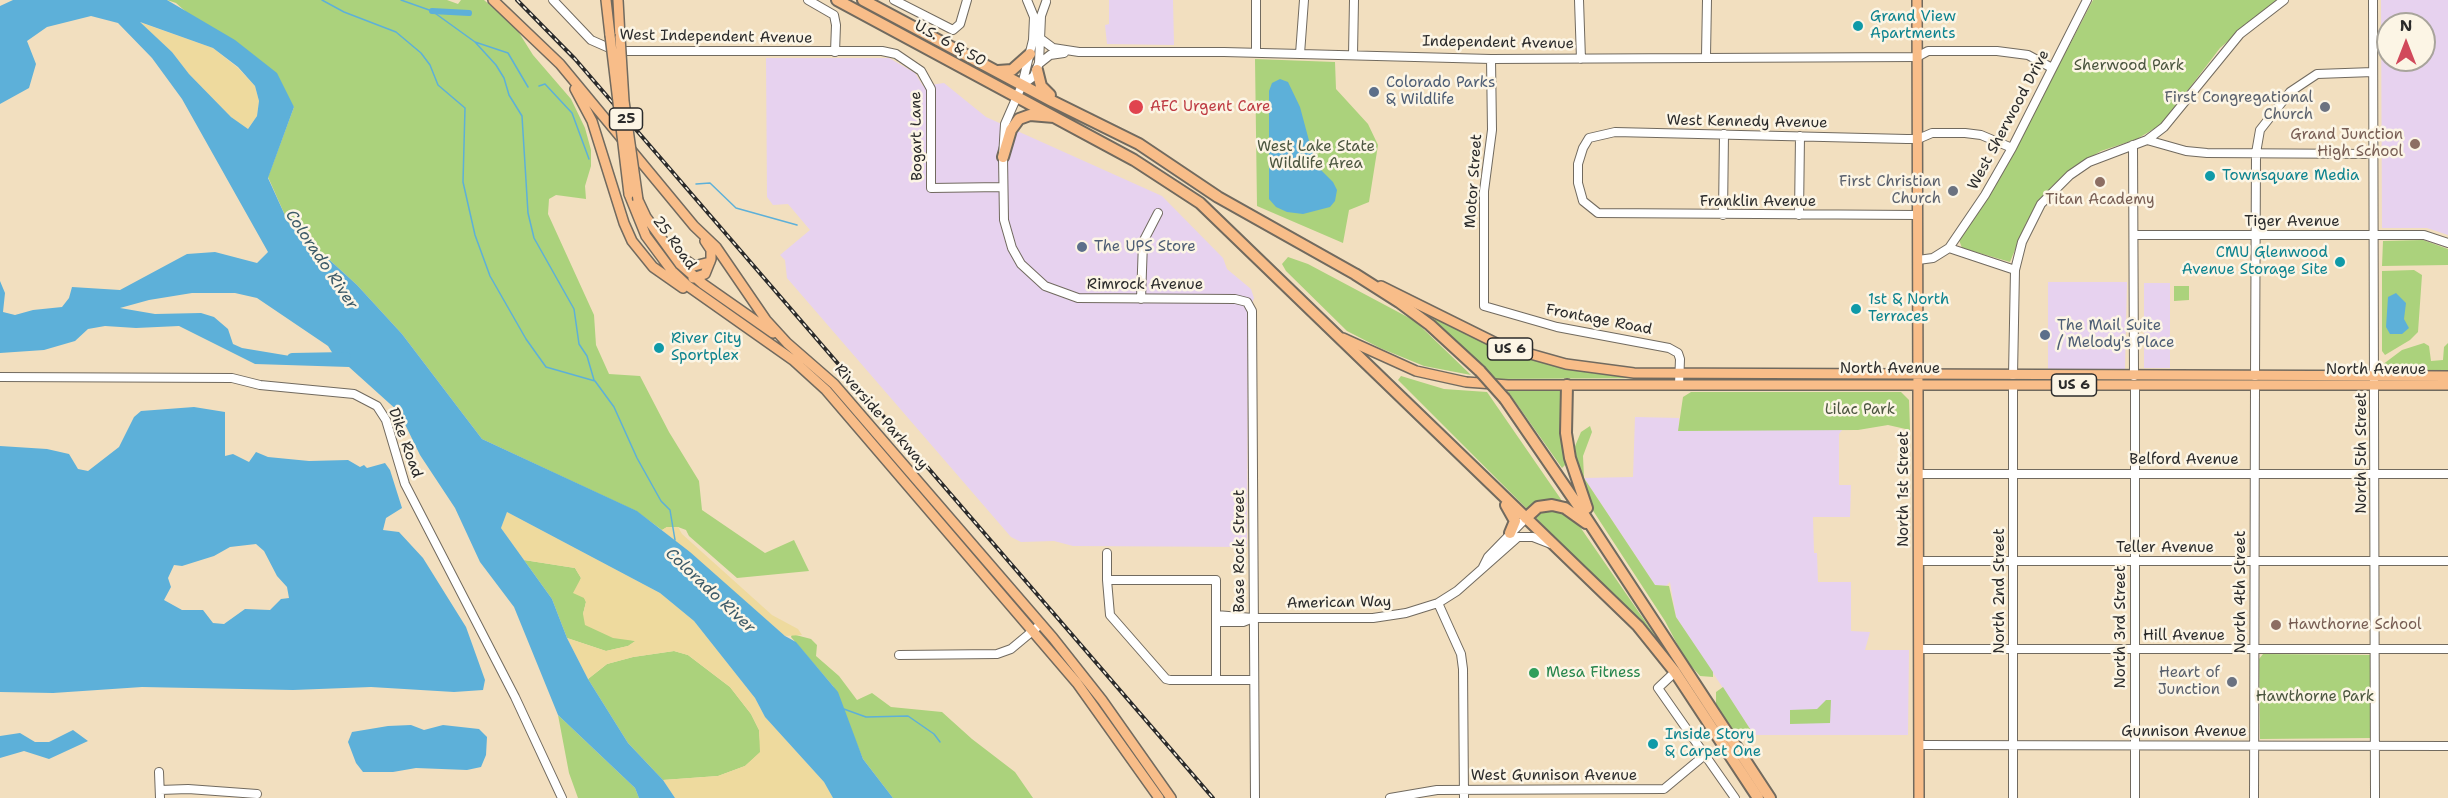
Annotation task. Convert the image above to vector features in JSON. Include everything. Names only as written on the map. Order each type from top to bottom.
[{"type":"highway","name":"U.S. 6 & 50","points":[[837,0],[1152,171],[1200,203],[1465,458]]},
{"type":"highway","name":"U.S. 6 & 50","points":[[863,0],[1052,101],[1139,144],[1228,203],[1355,274],[1430,325],[1480,371],[1505,399],[1597,534]]},
{"type":"highway","points":[[994,70],[1012,70],[1030,54]]},
{"type":"highway","points":[[1038,67],[1041,87],[1052,101]]},
{"type":"highway","points":[[1002,157],[1011,130],[1019,119],[1030,115],[1055,117]]},
{"type":"highway","points":[[1567,385],[1566,433],[1570,458],[1580,493],[1597,534],[1770,798]]},
{"type":"highway","points":[[1465,458],[1638,626],[1675,672],[1758,798]]},
{"type":"highway","points":[[1465,458],[1474,474],[1513,513],[1515,525],[1510,533]]},
{"type":"highway","points":[[1526,518],[1542,506],[1560,506],[1577,515],[1597,534]]},
{"type":"main road","name":"Riverside Parkway","points":[[493,0],[560,64],[694,226],[716,247],[759,312],[787,343],[823,373],[888,455]]},
{"type":"main road","name":"25 Road","points":[[606,0],[615,36],[638,200],[662,241],[680,264],[787,343]]},
{"type":"main road","name":"25 Road","points":[[618,0],[615,36],[629,194],[646,236],[679,278],[779,350]]},
{"type":"main road","name":"North 1st Street","points":[[1917,0],[1919,798]]},
{"type":"main road","name":"Riverside Parkway","points":[[560,64],[592,121],[624,223],[632,241],[660,273],[723,310]]},
{"type":"main road","points":[[664,260],[684,277],[696,278],[705,273],[710,262],[711,250],[694,226]]},
{"type":"main road","points":[[662,241],[689,264],[699,266],[710,262]]},
{"type":"main road","name":"North Avenue","points":[[1355,274],[1465,329],[1534,357],[1596,370],[1919,380],[1972,385],[1980,381],[2008,381],[2057,375],[2207,385],[2219,381],[2305,376],[2448,385]]},
{"type":"main road","name":"North Avenue","points":[[1341,337],[1396,363],[1442,377],[1485,384],[1679,385],[2013,380],[2085,385],[2135,380],[2169,380],[2185,376],[2255,380],[2375,381],[2448,376]]},
{"type":"main road","name":"Riverside Parkway","points":[[779,350],[826,390],[888,455],[1102,700],[1171,798]]},
{"type":"main road","name":"Riverside Parkway","points":[[1038,627],[1159,798]]},
{"type":"street","name":"West Independent Avenue","points":[[553,0],[591,40],[616,51],[835,52]]},
{"type":"street","points":[[808,0],[834,15],[835,52]]},
{"type":"street","points":[[894,0],[955,30],[960,24],[967,0]]},
{"type":"street","points":[[1256,0],[1256,53]]},
{"type":"street","points":[[1300,54],[1304,0]]},
{"type":"street","points":[[1353,55],[1354,0]]},
{"type":"street","points":[[1579,0],[1581,58]]},
{"type":"street","points":[[1706,56],[1707,0]]},
{"type":"street","name":"West Sherwood Drive","points":[[1949,248],[1985,195],[2012,148],[2088,0]]},
{"type":"street","points":[[2147,140],[2174,117],[2202,78],[2240,34],[2284,0]]},
{"type":"street","name":"North 5th Street","points":[[2373,0],[2376,455],[2375,798]]},
{"type":"street","points":[[1028,1],[1039,5],[1048,1]]},
{"type":"street","points":[[1022,85],[1030,54],[1034,17],[1028,1]]},
{"type":"street","points":[[1038,67],[1041,10],[1048,1]]},
{"type":"street","name":"Independent Avenue","points":[[1041,39],[1053,48],[1079,52]]},
{"type":"street","name":"Independent Avenue","points":[[1022,85],[1050,56],[1079,52],[1256,53],[1491,59],[1706,56],[1917,57],[1928,51],[2012,52],[2028,55],[2052,68]]},
{"type":"street","name":"Bogart Lane","points":[[835,52],[890,52],[910,61],[925,75],[932,96],[932,188],[1002,187]]},
{"type":"street","name":"Motor Street","points":[[1484,306],[1484,190],[1492,130],[1491,59]]},
{"type":"street","name":"North 4th Street","points":[[2254,798],[2256,153],[2260,130],[2290,92],[2303,81],[2317,74],[2373,72]]},
{"type":"street","name":"Rimrock Avenue","points":[[1022,85],[1005,124],[1002,157],[1004,220],[1012,248],[1021,264],[1039,283],[1055,292],[1078,298],[1235,299],[1250,304]]},
{"type":"street","name":"West Kennedy Avenue","points":[[1598,213],[1582,201],[1578,164],[1589,138],[1615,132],[1918,139],[1932,133],[1965,133],[1981,135],[2012,148]]},
{"type":"street","points":[[1723,215],[1724,134]]},
{"type":"street","points":[[1799,215],[1800,136]]},
{"type":"street","points":[[2147,140],[2186,151],[2374,154]]},
{"type":"street","name":"North 2nd Street","points":[[2013,798],[2015,270],[2027,231],[2041,204],[2055,189],[2089,162],[2147,140]]},
{"type":"street","name":"North 3rd Street","points":[[2133,145],[2135,798]]},
{"type":"street","points":[[1141,299],[1143,242],[1158,213]]},
{"type":"street","name":"Franklin Avenue","points":[[1598,213],[1918,215]]},
{"type":"street","name":"Tiger Avenue","points":[[2135,235],[2424,235],[2448,243]]},
{"type":"street","points":[[1918,260],[1933,258],[1949,248],[2015,270]]},
{"type":"street","name":"Base Rock Street","points":[[1250,304],[1253,318],[1255,798]]},
{"type":"street","name":"Frontage Road","points":[[1484,306],[1580,333],[1669,348],[1679,356],[1679,385]]},
{"type":"street","name":"Dike Road","points":[[0,377],[232,378],[260,385],[354,394],[377,406],[386,420],[405,484],[515,697],[562,798]]},
{"type":"street","points":[[2361,474],[2369,468],[2376,455]]},
{"type":"street","points":[[2255,460],[2260,468],[2275,474]]},
{"type":"street","name":"Belford Avenue","points":[[1919,474],[2448,474]]},
{"type":"street","points":[[2255,493],[2262,480],[2275,474]]},
{"type":"street","points":[[2361,474],[2371,478],[2375,489]]},
{"type":"street","name":"American Way","points":[[1483,567],[1488,557],[1526,518]]},
{"type":"street","name":"American Way","points":[[1216,618],[1243,622],[1253,618],[1388,617],[1438,603],[1465,585],[1518,537],[1533,537],[1556,546]]},
{"type":"street","points":[[1107,554],[1110,615],[1156,671],[1170,680],[1254,680]]},
{"type":"street","name":"Teller Avenue","points":[[1919,561],[2448,561]]},
{"type":"street","points":[[1107,580],[1216,580],[1216,680]]},
{"type":"street","points":[[1438,603],[1457,645],[1463,669],[1464,794]]},
{"type":"street","points":[[899,655],[997,654],[1011,649],[1038,627]]},
{"type":"street","name":"Hill Avenue","points":[[1919,649],[2448,649]]},
{"type":"street","points":[[1675,672],[1658,688],[1735,798]]},
{"type":"street","name":"Gunnison Avenue","points":[[1919,745],[2448,746]]},
{"type":"street","points":[[1664,798],[1664,789],[1706,754]]},
{"type":"street","points":[[159,772],[160,794],[188,789],[257,794]]},
{"type":"street","name":"West Gunnison Avenue","points":[[1390,798],[1419,791],[1464,794],[1580,794],[1664,789]]},
{"type":"shaded area","points":[[1109,0],[1173,0],[1174,45],[1107,44],[1105,25],[1109,24]]},
{"type":"shaded area","name":"Grand Junction High School","points":[[2381,0],[2448,0],[2448,235],[2427,228],[2382,228],[2381,72],[2436,72],[2436,12],[2381,12]]},
{"type":"shaded area","points":[[766,58],[889,58],[915,73],[923,86],[944,83],[986,117],[1162,196],[1223,258],[1227,269],[1251,289],[1254,298],[1248,315],[1247,547],[1073,546],[1054,541],[1021,542],[1011,537],[787,278],[785,260],[780,255],[810,230],[788,204],[773,205],[767,197]]},
{"type":"shaded area","points":[[2048,282],[2127,282],[2125,369],[2048,370]]},
{"type":"shaded area","points":[[2144,283],[2170,283],[2170,368],[2144,368]]},
{"type":"shaded area","points":[[1635,417],[1679,418],[1679,431],[1843,429],[1839,434],[1839,485],[1851,485],[1850,517],[1813,517],[1818,582],[1851,582],[1851,631],[1870,632],[1865,650],[1909,650],[1908,735],[1754,735],[1676,617],[1670,582],[1666,586],[1655,585],[1584,478],[1633,477]]},
{"type":"green space","points":[[167,0],[447,0],[458,4],[461,0],[484,0],[516,28],[533,55],[571,99],[585,128],[591,150],[591,166],[585,186],[586,199],[556,195],[549,199],[548,214],[594,315],[596,345],[609,374],[640,376],[669,432],[699,481],[702,510],[765,553],[794,540],[809,571],[737,578],[689,536],[686,530],[667,527],[662,530],[636,511],[482,439],[402,334],[357,285],[288,222],[268,177],[294,107],[176,3]]},
{"type":"green space","name":"Sherwood Park","points":[[2093,0],[2277,0],[2220,48],[2162,124],[2137,139],[2101,151],[2082,162],[2051,187],[2026,223],[2010,262],[1962,248],[1959,240],[2000,178]]},
{"type":"green space","name":"West Lake State Wildlife Area","points":[[1255,59],[1335,62],[1336,89],[1368,124],[1378,145],[1369,202],[1349,210],[1343,243],[1257,206]]},
{"type":"green space","points":[[2423,240],[2448,249],[2448,265],[2382,266],[2383,241]]},
{"type":"green space","points":[[1288,257],[1308,264],[1415,321],[1471,375],[1424,366],[1380,348],[1347,331],[1286,271],[1282,264]]},
{"type":"green space","points":[[2414,270],[2422,275],[2418,332],[2410,340],[2385,355],[2382,351],[2382,271]]},
{"type":"green space","points":[[2174,286],[2189,286],[2189,300],[2174,301]]},
{"type":"green space","points":[[1429,315],[1525,358],[1592,373],[1652,378],[1495,379]]},
{"type":"green space","points":[[2424,343],[2429,346],[2431,361],[2443,360],[2444,347],[2448,343],[2448,371],[2383,369],[2382,365],[2402,350]]},
{"type":"green space","points":[[1401,376],[1444,389],[1487,392],[1658,640],[1398,380]]},
{"type":"green space","points":[[1507,390],[1562,390],[1567,463],[1562,468]]},
{"type":"green space","name":"Lilac Park","points":[[1691,392],[1901,392],[1909,400],[1910,430],[1888,425],[1858,430],[1678,431],[1683,397]]},
{"type":"green space","points":[[1590,426],[1592,432],[1583,456],[1584,478],[1655,585],[1669,586],[1676,617],[1713,672],[1713,677],[1700,676],[1685,659],[1665,621],[1588,503],[1573,451],[1581,432]]},
{"type":"green space","points":[[524,560],[575,568],[581,578],[579,585],[586,602],[583,614],[626,639],[636,641],[628,646],[606,651],[567,638],[552,599]]},
{"type":"green space","points":[[792,634],[811,639],[817,645],[816,656],[839,676],[857,700],[872,693],[891,707],[942,712],[972,739],[1015,772],[1033,798],[893,798],[863,759],[833,686],[791,637]]},
{"type":"green space","points":[[674,651],[688,655],[730,687],[751,714],[759,730],[761,752],[745,766],[718,776],[663,780],[628,743],[588,679],[607,664],[633,657]]},
{"type":"green space","name":"Hawthorne Park","points":[[2263,654],[2370,655],[2370,738],[2260,739],[2259,659]]},
{"type":"green space","points":[[1723,687],[1752,732],[1739,740],[1716,704],[1716,692]]},
{"type":"green space","points":[[1826,700],[1831,700],[1830,723],[1790,724],[1790,710],[1817,709]]},
{"type":"green space","points":[[558,715],[635,788],[639,798],[578,798],[569,773]]},
{"type":"sand","points":[[139,22],[213,48],[238,68],[255,86],[259,101],[257,116],[247,130],[189,74],[172,52]]},
{"type":"sand","points":[[507,512],[660,593],[694,621],[755,698],[765,717],[824,782],[833,798],[675,798],[663,780],[718,776],[745,766],[760,752],[759,730],[751,714],[730,687],[688,655],[674,651],[633,657],[607,664],[588,679],[567,638],[606,651],[628,646],[635,641],[613,638],[585,625],[583,614],[586,602],[584,598],[573,593],[581,578],[575,568],[524,560],[501,528]]},
{"type":"sand","points":[[667,527],[678,527],[682,534],[772,615],[798,629],[802,635],[785,636],[662,530]]},
{"type":"water","points":[[13,0],[167,0],[235,40],[277,73],[294,107],[268,178],[288,222],[357,285],[402,334],[482,439],[637,511],[690,552],[785,636],[796,642],[838,692],[863,759],[893,798],[833,798],[824,782],[765,717],[755,698],[694,621],[660,593],[507,512],[501,528],[552,599],[567,638],[588,679],[628,743],[663,780],[675,798],[639,798],[635,788],[558,715],[514,607],[480,562],[455,508],[420,455],[399,412],[349,367],[255,364],[179,326],[136,328],[105,326],[88,329],[75,341],[44,350],[0,353],[0,281],[5,293],[3,312],[15,315],[33,310],[62,307],[69,298],[72,287],[120,290],[187,254],[215,252],[257,263],[268,252],[182,99],[152,58],[118,23],[91,16],[47,27],[27,41],[36,64],[29,88],[0,104],[0,6]],"holes":[[[140,22],[213,48],[238,67],[255,86],[259,101],[257,116],[248,129],[231,117],[189,74],[172,52]],[[192,293],[235,293],[257,298],[328,346],[335,357],[320,361],[242,348],[233,344],[228,329],[214,317],[201,313],[155,314],[120,308],[149,300]]]},
{"type":"water","points":[[1280,79],[1288,82],[1300,107],[1311,148],[1321,170],[1333,182],[1337,190],[1335,201],[1330,207],[1303,214],[1287,212],[1276,207],[1269,199],[1269,91],[1272,83]]},
{"type":"water","points":[[2396,293],[2406,303],[2404,319],[2409,328],[2402,334],[2390,334],[2386,327],[2388,297]]},
{"type":"water","points":[[194,407],[225,412],[225,456],[233,454],[249,462],[256,452],[268,457],[309,461],[348,460],[367,468],[385,463],[390,470],[402,508],[386,518],[383,530],[399,532],[423,558],[466,627],[485,680],[483,690],[454,692],[371,687],[293,690],[142,687],[53,693],[0,692],[0,446],[47,449],[69,454],[78,469],[88,471],[119,447],[134,417],[141,411]],"holes":[[[256,544],[264,551],[277,576],[287,587],[289,598],[281,599],[270,610],[245,609],[224,624],[213,623],[203,610],[182,610],[164,600],[171,587],[168,578],[174,565],[182,566],[214,556],[230,547]]]},
{"type":"water","points":[[411,725],[424,730],[443,725],[479,729],[487,737],[486,755],[481,767],[467,770],[416,768],[393,772],[363,772],[356,763],[348,742],[352,732]]},
{"type":"water","points":[[73,730],[88,741],[49,759],[24,751],[0,758],[0,736],[20,733],[35,742],[49,742]]},
{"type":"waterway","points":[[322,0],[344,12],[396,32],[421,53],[430,65],[438,85],[465,108],[463,182],[475,235],[490,276],[526,339],[546,367],[595,381],[614,407],[637,458],[661,501],[670,510],[675,540]]},
{"type":"waterway","points":[[401,0],[432,11],[475,42],[508,53],[528,87]]},
{"type":"waterway","points":[[432,11],[469,13]]},
{"type":"waterway","points":[[475,42],[496,65],[504,78],[509,95],[522,116],[528,213],[534,238],[574,309],[579,344],[587,356],[594,380]]},
{"type":"waterway","points":[[539,86],[545,84],[572,113],[589,159]]},
{"type":"waterway","points":[[696,184],[710,183],[736,208],[797,225]]},
{"type":"waterway","name":"Colorado River","points":[[292,358],[346,357]]},
{"type":"waterway","points":[[841,708],[866,717],[908,716],[934,734],[940,742]]},
{"type":"railway","points":[[517,0],[575,59],[1213,798]]},
{"type":"place","name":"Grand View Apartments","points":[[1858,26]]},
{"type":"place","name":"Colorado Parks & Wildlife","points":[[1374,92]]},
{"type":"place","name":"AFC Urgent Care","points":[[1136,107]]},
{"type":"place","name":"First Congregational Church","points":[[2325,107]]},
{"type":"place","name":"Grand Junction High School","points":[[2415,144]]},
{"type":"place","name":"Townsquare Media","points":[[2210,176]]},
{"type":"place","name":"Titan Academy","points":[[2100,182]]},
{"type":"place","name":"First Christian Church","points":[[1953,191]]},
{"type":"place","name":"The UPS Store","points":[[1082,247]]},
{"type":"place","name":"CMU Glenwood Avenue Storage Site","points":[[2340,262]]},
{"type":"place","name":"1st & North Terraces","points":[[1856,309]]},
{"type":"place","name":"The Mail Suite / Melody's Place","points":[[2045,335]]},
{"type":"place","name":"River City Sportplex","points":[[659,348]]},
{"type":"place","name":"Hawthorne School","points":[[2276,625]]},
{"type":"place","name":"Mesa Fitness","points":[[1534,673]]},
{"type":"place","name":"Heart of Junction","points":[[2232,682]]},
{"type":"place","name":"Inside Story & Carpet One","points":[[1653,744]]}]
